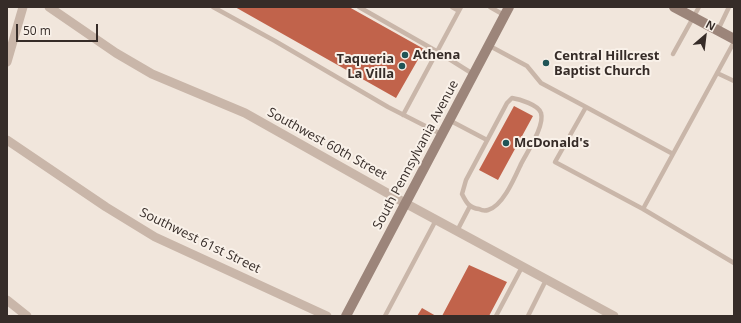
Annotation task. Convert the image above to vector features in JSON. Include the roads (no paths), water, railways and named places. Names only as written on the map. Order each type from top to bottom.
[{"type":"main road","points":[[674,7],[734,39]]},
{"type":"main road","name":"South Pennsylvania Avenue","points":[[346,316],[507,11]]},
{"type":"street","points":[[7,62],[23,7]]},
{"type":"street","name":"Southwest 60th Street","points":[[49,7],[116,53],[152,74],[245,113],[405,203],[614,316]]},
{"type":"street","name":"Southwest 61st Street","points":[[7,140],[106,207],[155,237],[327,316]]},
{"type":"street","points":[[7,300],[27,316]]},
{"type":"lane","points":[[213,7],[403,115],[441,134]]},
{"type":"lane","points":[[359,7],[438,52],[473,75]]},
{"type":"lane","points":[[403,115],[460,9],[452,7]]},
{"type":"lane","points":[[490,7],[507,11]]},
{"type":"lane","points":[[674,54],[699,7]]},
{"type":"lane","points":[[718,30],[729,7]]},
{"type":"lane","points":[[643,209],[734,42]]},
{"type":"lane","points":[[488,45],[527,66],[541,83],[673,154]]},
{"type":"lane","points":[[717,72],[734,81]]},
{"type":"lane","points":[[512,98],[521,99],[539,109],[541,114],[541,124],[535,137],[508,188],[497,205],[487,210],[477,209],[466,204],[462,194],[466,180],[487,140],[507,103],[512,98]]},
{"type":"lane","points":[[586,107],[555,162],[643,209],[734,263]]},
{"type":"lane","points":[[449,120],[487,140]]},
{"type":"lane","points":[[457,231],[470,206]]},
{"type":"lane","points":[[385,316],[436,220]]},
{"type":"lane","points":[[496,316],[522,266]]},
{"type":"lane","points":[[528,316],[546,280]]},
{"type":"place","name":"Athena","points":[[405,55]]},
{"type":"place","name":"Central Hillcrest Baptist Church","points":[[546,63]]},
{"type":"place","name":"Taqueria La Villa","points":[[402,66]]},
{"type":"place","name":"McDonald's","points":[[506,143]]}]
